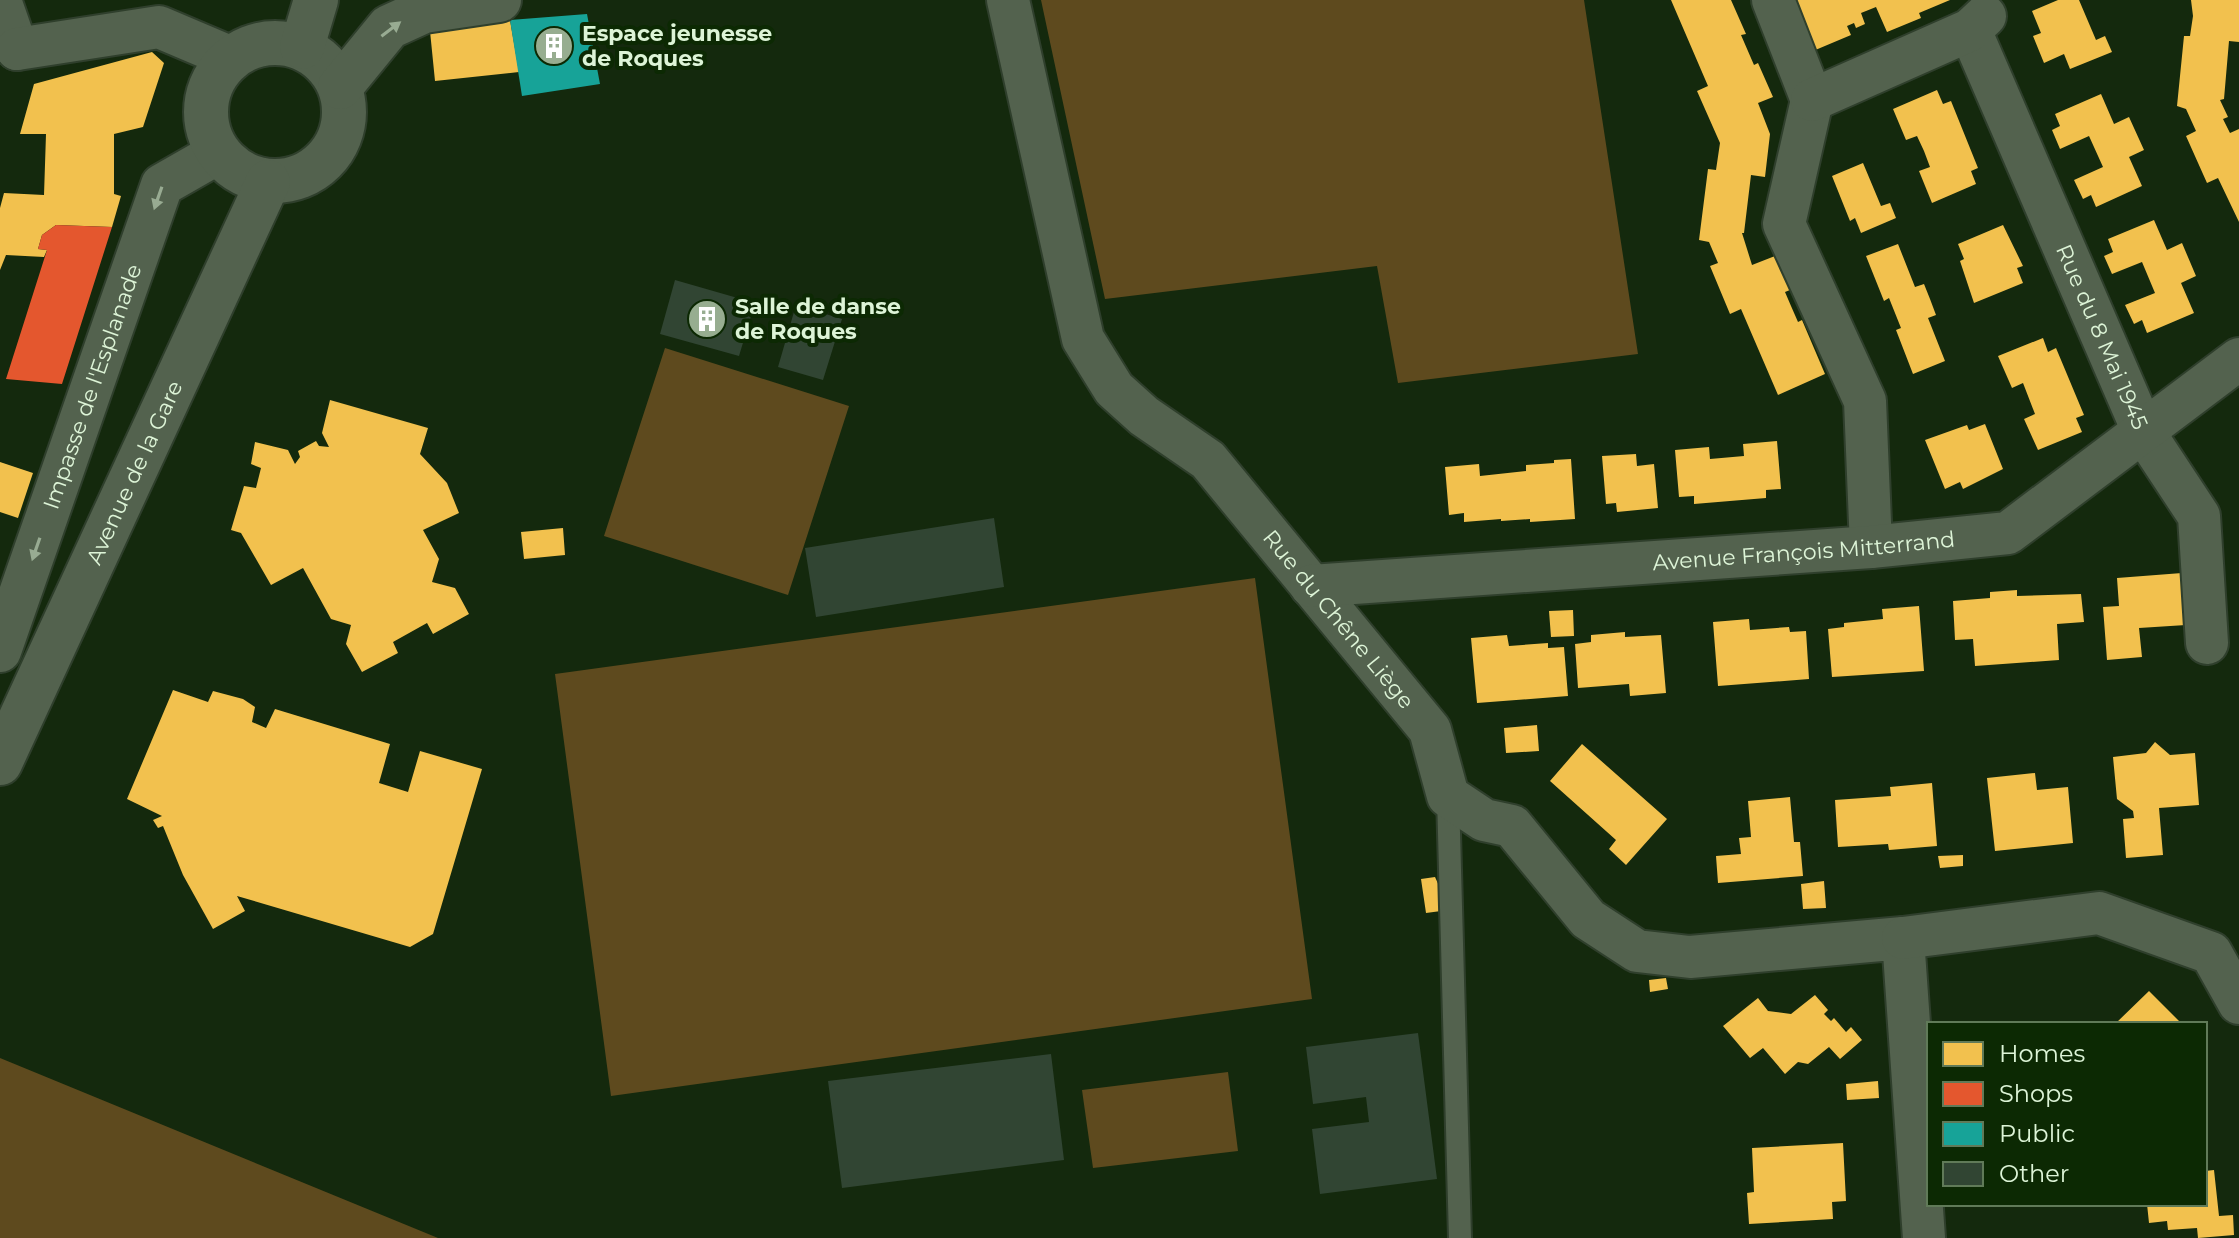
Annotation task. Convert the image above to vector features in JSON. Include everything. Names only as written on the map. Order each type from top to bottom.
[{"type":"street","points":[[0,0],[8,64],[159,27],[232,58]]},
{"type":"street","points":[[302,47],[316,0]]},
{"type":"street","points":[[340,87],[389,27],[424,11],[499,0]]},
{"type":"street","name":"Rue du Chêne Liège","points":[[1008,0],[1083,339],[1114,389],[1144,416],[1208,460],[1430,730],[1448,796]]},
{"type":"street","points":[[1773,0],[1812,100],[1784,224],[1865,401],[1871,547]]},
{"type":"street","name":"Rue du 8 Mai 1945","points":[[1812,100],[1978,23],[2143,431],[2199,516],[2207,643]]},
{"type":"street","points":[[274,41],[302,47],[330,68],[340,87],[345,107],[343,125],[321,164],[293,180],[268,182],[245,177],[218,153],[206,130],[205,105],[212,81],[232,58],[249,49],[274,41]]},
{"type":"street","name":"Impasse de l'Esplanade","points":[[0,651],[162,185],[218,153]]},
{"type":"street","name":"Avenue de la Gare","points":[[0,763],[268,182]]},
{"type":"street","name":"Avenue François Mitterrand","points":[[1311,586],[1871,547],[2008,533],[2239,359]]},
{"type":"street","points":[[1448,796],[1484,820],[1512,826],[1588,919],[1637,951],[1690,957],[1903,938],[2099,913],[2211,953],[2239,1003]]},
{"type":"street","points":[[1903,938],[1924,1238]]},
{"type":"lane","points":[[1448,796],[1460,1238]]},
{"type":"shaded area","points":[[1041,0],[1584,0],[1638,354],[1398,383],[1377,266],[1105,299]]},
{"type":"shaded area","points":[[665,348],[849,406],[788,595],[604,536]]},
{"type":"shaded area","points":[[1255,578],[1312,999],[611,1096],[555,674]]},
{"type":"shaded area","points":[[0,1058],[438,1238],[0,1238]]},
{"type":"shaded area","points":[[1228,1072],[1238,1151],[1093,1168],[1082,1090]]},
{"type":"building: Homes","points":[[1671,0],[1731,0],[1746,34],[1741,35],[1773,97],[1758,103],[1770,134],[1765,177],[1751,175],[1742,233],[1752,265],[1775,256],[1790,290],[1785,292],[1798,322],[1802,320],[1825,374],[1778,395],[1741,309],[1730,314],[1710,266],[1718,263],[1709,242],[1699,240],[1708,169],[1716,170],[1720,143],[1697,91],[1708,86]]},
{"type":"building: Homes","points":[[1793,0],[1950,0],[1919,13],[1921,18],[1887,32],[1876,7],[1861,13],[1865,24],[1856,28],[1854,23],[1847,26],[1851,35],[1813,51]]},
{"type":"building: Homes","points":[[2058,0],[2079,0],[2096,40],[2105,36],[2112,52],[2070,69],[2064,54],[2044,63],[2033,36],[2041,33],[2032,11]]},
{"type":"building: Homes","points":[[2191,0],[2239,0],[2239,42],[2229,41],[2224,99],[2220,100],[2228,117],[2223,119],[2230,133],[2239,129],[2239,222],[2218,178],[2207,183],[2186,136],[2196,131],[2186,109],[2177,106],[2184,36],[2190,36],[2193,16]]},
{"type":"building: Homes","points":[[510,20],[519,72],[435,81],[430,31]]},
{"type":"building: Homes","points":[[152,52],[164,63],[143,127],[114,134],[114,194],[121,196],[112,227],[56,225],[42,235],[38,249],[47,250],[44,257],[6,255],[0,270],[0,208],[4,193],[44,195],[46,134],[20,134],[34,84]]},
{"type":"building: Homes","points":[[1937,90],[1943,104],[1951,101],[1978,168],[1971,171],[1976,184],[1932,203],[1919,171],[1930,167],[1924,151],[1917,136],[1906,140],[1893,109]]},
{"type":"building: Homes","points":[[2101,94],[2114,124],[2129,117],[2144,150],[2129,157],[2142,186],[2096,207],[2091,195],[2083,199],[2074,180],[2103,167],[2089,136],[2060,149],[2052,130],[2060,126],[2055,114]]},
{"type":"building: Homes","points":[[1863,163],[1881,206],[1890,203],[1896,218],[1861,233],[1855,218],[1850,221],[1832,176]]},
{"type":"building: Homes","points":[[2154,220],[2167,250],[2182,243],[2196,276],[2181,283],[2194,313],[2147,333],[2142,320],[2134,324],[2125,305],[2155,293],[2142,262],[2112,274],[2104,256],[2113,252],[2108,239]]},
{"type":"building: Homes","points":[[2003,225],[2023,266],[2017,268],[2023,283],[1974,303],[1960,261],[1964,259],[1958,244]]},
{"type":"building: Homes","points":[[1898,244],[1915,287],[1924,284],[1936,315],[1928,318],[1945,361],[1913,374],[1896,330],[1901,328],[1889,298],[1884,301],[1866,256]]},
{"type":"building: Homes","points":[[2043,338],[2048,352],[2056,348],[2084,415],[2076,418],[2082,432],[2038,450],[2024,419],[2035,414],[2023,383],[2012,388],[1998,356]]},
{"type":"building: Homes","points":[[330,400],[428,428],[420,454],[447,483],[459,513],[423,530],[439,559],[432,582],[455,588],[469,614],[433,634],[427,623],[393,642],[398,653],[362,672],[346,644],[351,625],[331,619],[303,568],[271,585],[241,533],[231,530],[244,486],[256,488],[261,468],[251,464],[255,442],[288,450],[295,464],[300,457],[298,451],[316,441],[319,446],[329,447],[322,433]]},
{"type":"building: Homes","points":[[1985,424],[2003,469],[1963,489],[1960,482],[1945,489],[1925,440],[1967,425],[1969,430]]},
{"type":"building: Homes","points":[[1777,441],[1781,489],[1766,490],[1766,498],[1694,504],[1694,496],[1679,497],[1675,450],[1709,447],[1710,459],[1744,456],[1743,444]]},
{"type":"building: Homes","points":[[1636,454],[1637,466],[1654,464],[1658,508],[1617,512],[1616,503],[1606,504],[1602,456]]},
{"type":"building: Homes","points":[[1571,459],[1575,519],[1464,522],[1464,513],[1449,515],[1445,467],[1479,464],[1480,476],[1526,471],[1526,465]]},
{"type":"building: Homes","points":[[0,462],[33,473],[18,518],[0,512]]},
{"type":"building: Homes","points":[[563,528],[565,555],[524,559],[521,532]]},
{"type":"building: Homes","points":[[2182,573],[2186,625],[2139,628],[2142,657],[2107,660],[2103,607],[2119,606],[2117,578]]},
{"type":"building: Homes","points":[[2017,590],[2017,596],[2081,594],[2084,622],[2057,624],[2059,660],[1975,666],[1973,639],[1955,640],[1953,601],[1990,598],[1990,592]]},
{"type":"building: Homes","points":[[1919,606],[1924,671],[1832,677],[1828,629],[1844,627],[1844,623],[1883,619],[1882,609]]},
{"type":"building: Homes","points":[[1573,610],[1574,636],[1551,637],[1549,611]]},
{"type":"building: Homes","points":[[1749,619],[1750,630],[1789,627],[1790,632],[1806,631],[1809,679],[1718,686],[1713,622]]},
{"type":"building: Homes","points":[[1625,632],[1625,637],[1661,635],[1666,693],[1630,696],[1629,684],[1578,688],[1575,644],[1591,642],[1591,635]]},
{"type":"building: Homes","points":[[1507,635],[1509,646],[1548,643],[1548,648],[1564,647],[1568,696],[1477,703],[1471,638]]},
{"type":"building: Homes","points":[[173,690],[208,702],[213,691],[243,699],[255,707],[252,722],[266,728],[275,709],[390,744],[379,783],[408,792],[420,751],[482,769],[433,934],[410,947],[237,896],[245,911],[213,929],[183,875],[163,826],[158,828],[153,820],[162,816],[127,799]]},
{"type":"building: Homes","points":[[1537,725],[1539,751],[1506,753],[1504,728]]},
{"type":"building: Homes","points":[[2155,742],[2170,755],[2195,753],[2199,805],[2159,808],[2163,855],[2126,858],[2123,819],[2134,818],[2133,811],[2117,799],[2113,757],[2146,753]]},
{"type":"building: Homes","points":[[1582,744],[1667,819],[1626,865],[1609,849],[1616,840],[1550,781]]},
{"type":"building: Homes","points":[[2035,773],[2037,790],[2068,787],[2073,843],[1995,851],[1987,778]]},
{"type":"building: Homes","points":[[1932,783],[1937,846],[1889,850],[1888,844],[1838,847],[1835,800],[1891,796],[1890,787]]},
{"type":"building: Homes","points":[[1790,797],[1794,842],[1800,842],[1803,876],[1718,883],[1716,856],[1741,854],[1739,838],[1751,837],[1748,801]]},
{"type":"building: Homes","points":[[1963,855],[1963,866],[1940,868],[1938,856]]},
{"type":"building: Homes","points":[[1435,877],[1440,888],[1441,911],[1426,913],[1421,879]]},
{"type":"building: Homes","points":[[1824,881],[1826,908],[1803,909],[1801,884]]},
{"type":"building: Homes","points":[[1666,978],[1668,989],[1650,992],[1649,980]]},
{"type":"building: Homes","points":[[2149,991],[2180,1022],[2117,1022]]},
{"type":"building: Homes","points":[[1815,995],[1828,1010],[1824,1014],[1831,1021],[1834,1018],[1846,1032],[1851,1027],[1862,1040],[1840,1059],[1829,1047],[1808,1064],[1798,1062],[1785,1074],[1763,1048],[1750,1058],[1723,1026],[1758,998],[1768,1011],[1791,1014]]},
{"type":"building: Homes","points":[[1878,1081],[1879,1098],[1847,1100],[1846,1084]]},
{"type":"building: Homes","points":[[1843,1143],[1846,1201],[1832,1202],[1833,1219],[1749,1224],[1747,1193],[1754,1192],[1752,1148]]},
{"type":"building: Homes","points":[[2214,1170],[2219,1216],[2233,1215],[2234,1235],[2198,1238],[2197,1228],[2168,1230],[2167,1221],[2149,1223],[2147,1206],[2207,1206],[2207,1171]]},
{"type":"building: Shops","points":[[56,225],[112,227],[62,384],[6,379],[47,250],[38,249],[42,235]]},
{"type":"building: Public","name":"Espace jeunesse de Roques","points":[[587,14],[600,84],[522,96],[510,20]]},
{"type":"building: Other","name":"Salle de danse de Roques","points":[[675,280],[755,303],[739,356],[660,334]]},
{"type":"building: Other","points":[[796,305],[842,319],[823,380],[778,367]]},
{"type":"building: Other","points":[[994,518],[1004,587],[816,617],[805,548]]},
{"type":"building: Other","points":[[1418,1033],[1437,1179],[1320,1194],[1312,1129],[1369,1122],[1366,1097],[1313,1104],[1306,1047]]},
{"type":"building: Other","points":[[1051,1054],[1064,1160],[842,1188],[828,1081]]},
{"type":"place","name":"Espace jeunesse de Roques","points":[[554,46]]},
{"type":"place","name":"Salle de danse de Roques","points":[[707,319]]}]
